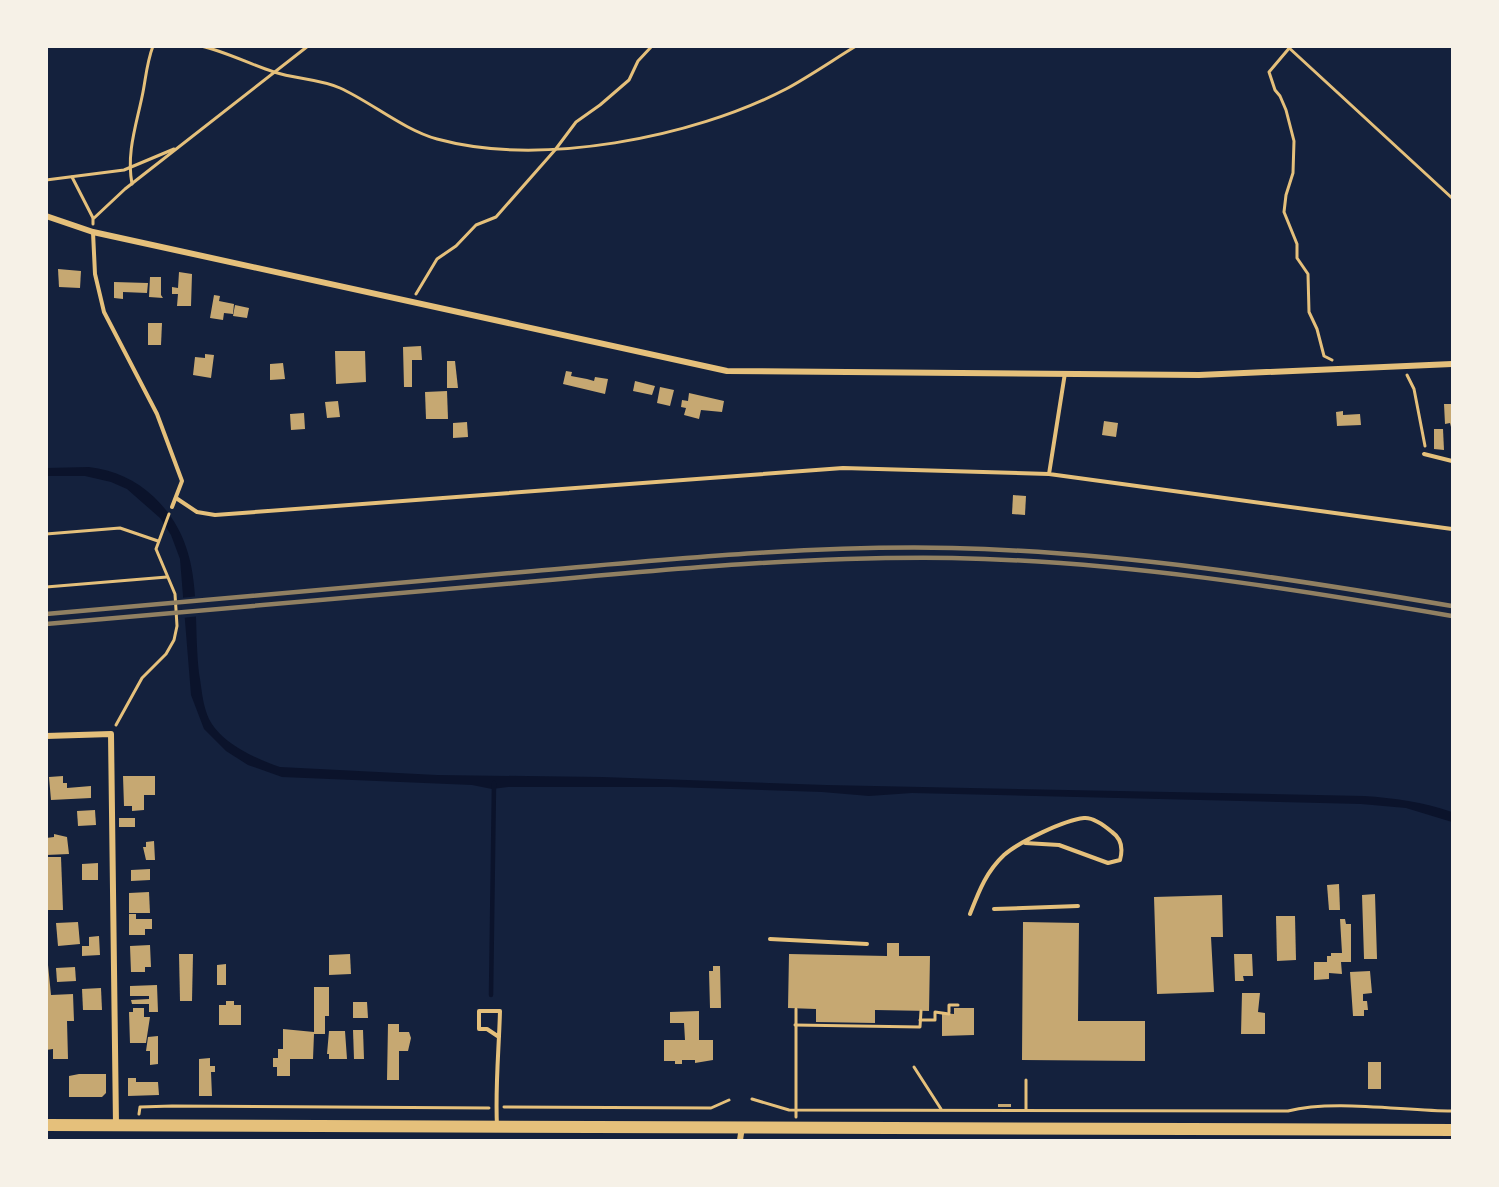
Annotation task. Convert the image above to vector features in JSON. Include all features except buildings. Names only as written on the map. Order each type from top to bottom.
[{"type":"main road","points":[[46,1125],[1452,1130]]},
{"type":"street","points":[[46,216],[93,232],[727,371],[1199,375],[1452,364]]},
{"type":"street","points":[[46,735],[111,734],[116,1125]]},
{"type":"street","points":[[740,1140],[742,1127]]},
{"type":"lane","points":[[93,232],[95,274],[104,312],[140,379],[169,441],[182,481],[172,507]]},
{"type":"lane","points":[[1049,474],[1065,373]]},
{"type":"lane","points":[[1424,454],[1452,462]]},
{"type":"lane","points":[[176,498],[197,512],[215,515],[843,468],[1049,474],[1452,529]]},
{"type":"lane","points":[[970,914],[985,876],[1006,853],[1046,831],[1085,818],[1100,823],[1118,836],[1123,849],[1120,860],[1108,863],[1059,845],[1025,843]]},
{"type":"lane","points":[[994,909],[1078,906]]},
{"type":"lane","points":[[770,939],[867,944]]},
{"type":"lane","points":[[497,1126],[496,1108],[500,1036],[500,1011],[479,1011],[479,1029],[487,1029],[500,1036]]},
{"type":"path","points":[[132,184],[129,168],[146,65],[153,46]]},
{"type":"path","points":[[201,46],[220,50],[274,72],[339,87],[435,139],[521,151],[574,149],[657,133],[722,116],[786,89],[856,46]]},
{"type":"path","points":[[93,219],[132,184],[308,46]]},
{"type":"path","points":[[410,303],[436,259],[456,246],[476,225],[496,217],[555,150],[576,122],[629,80],[638,61],[652,46]]},
{"type":"path","points":[[1335,370],[1333,361],[1324,356],[1317,329],[1308,312],[1308,274],[1297,258],[1297,244],[1284,212],[1286,195],[1293,173],[1294,141],[1286,110],[1275,90],[1269,72],[1289,47],[1452,198]]},
{"type":"path","points":[[46,180],[129,168],[178,148]]},
{"type":"path","points":[[72,177],[93,219],[93,232]]},
{"type":"path","points":[[1400,367],[1409,377],[1414,390],[1421,438],[1430,456]]},
{"type":"path","points":[[111,734],[142,678],[166,654],[174,640],[177,626],[175,594],[159,558],[158,541],[172,507]]},
{"type":"path","points":[[46,534],[120,528],[158,541]]},
{"type":"path","points":[[46,587],[167,577]]},
{"type":"path","points":[[920,1020],[935,1020],[934,1012],[949,1013],[949,1005],[958,1005]]},
{"type":"path","points":[[796,1009],[796,1118]]},
{"type":"path","points":[[795,1025],[920,1027],[921,1011]]},
{"type":"path","points":[[914,1067],[941,1109]]},
{"type":"path","points":[[1026,1080],[1026,1110]]},
{"type":"path","points":[[752,1099],[795,1110],[1288,1111],[1300,1108],[1344,1107],[1452,1111]]},
{"type":"path","points":[[140,1107],[711,1108],[729,1100]]},
{"type":"water","points":[[89,467],[116,473],[132,481],[154,497],[171,517],[183,538],[190,560],[196,606],[200,679],[209,719],[230,743],[260,760],[280,767],[437,775],[1364,796],[1408,801],[1452,812],[1452,822],[1406,808],[1361,804],[912,793],[869,796],[822,792],[671,787],[508,787],[492,789],[472,785],[282,777],[248,765],[226,751],[204,729],[191,695],[180,559],[171,535],[160,518],[127,489],[111,482],[85,476],[47,476],[46,468]]},
{"type":"pier","points":[[198,596],[200,616],[182,618],[181,598]]},
{"type":"waterway","points":[[491,995],[494,783]]},
{"type":"railway","points":[[46,614],[691,558],[795,551],[900,548],[1015,550],[1141,561],[1265,576],[1452,606]]},
{"type":"railway","points":[[46,624],[686,568],[793,561],[899,558],[1015,560],[1141,570],[1266,586],[1452,616]]}]
